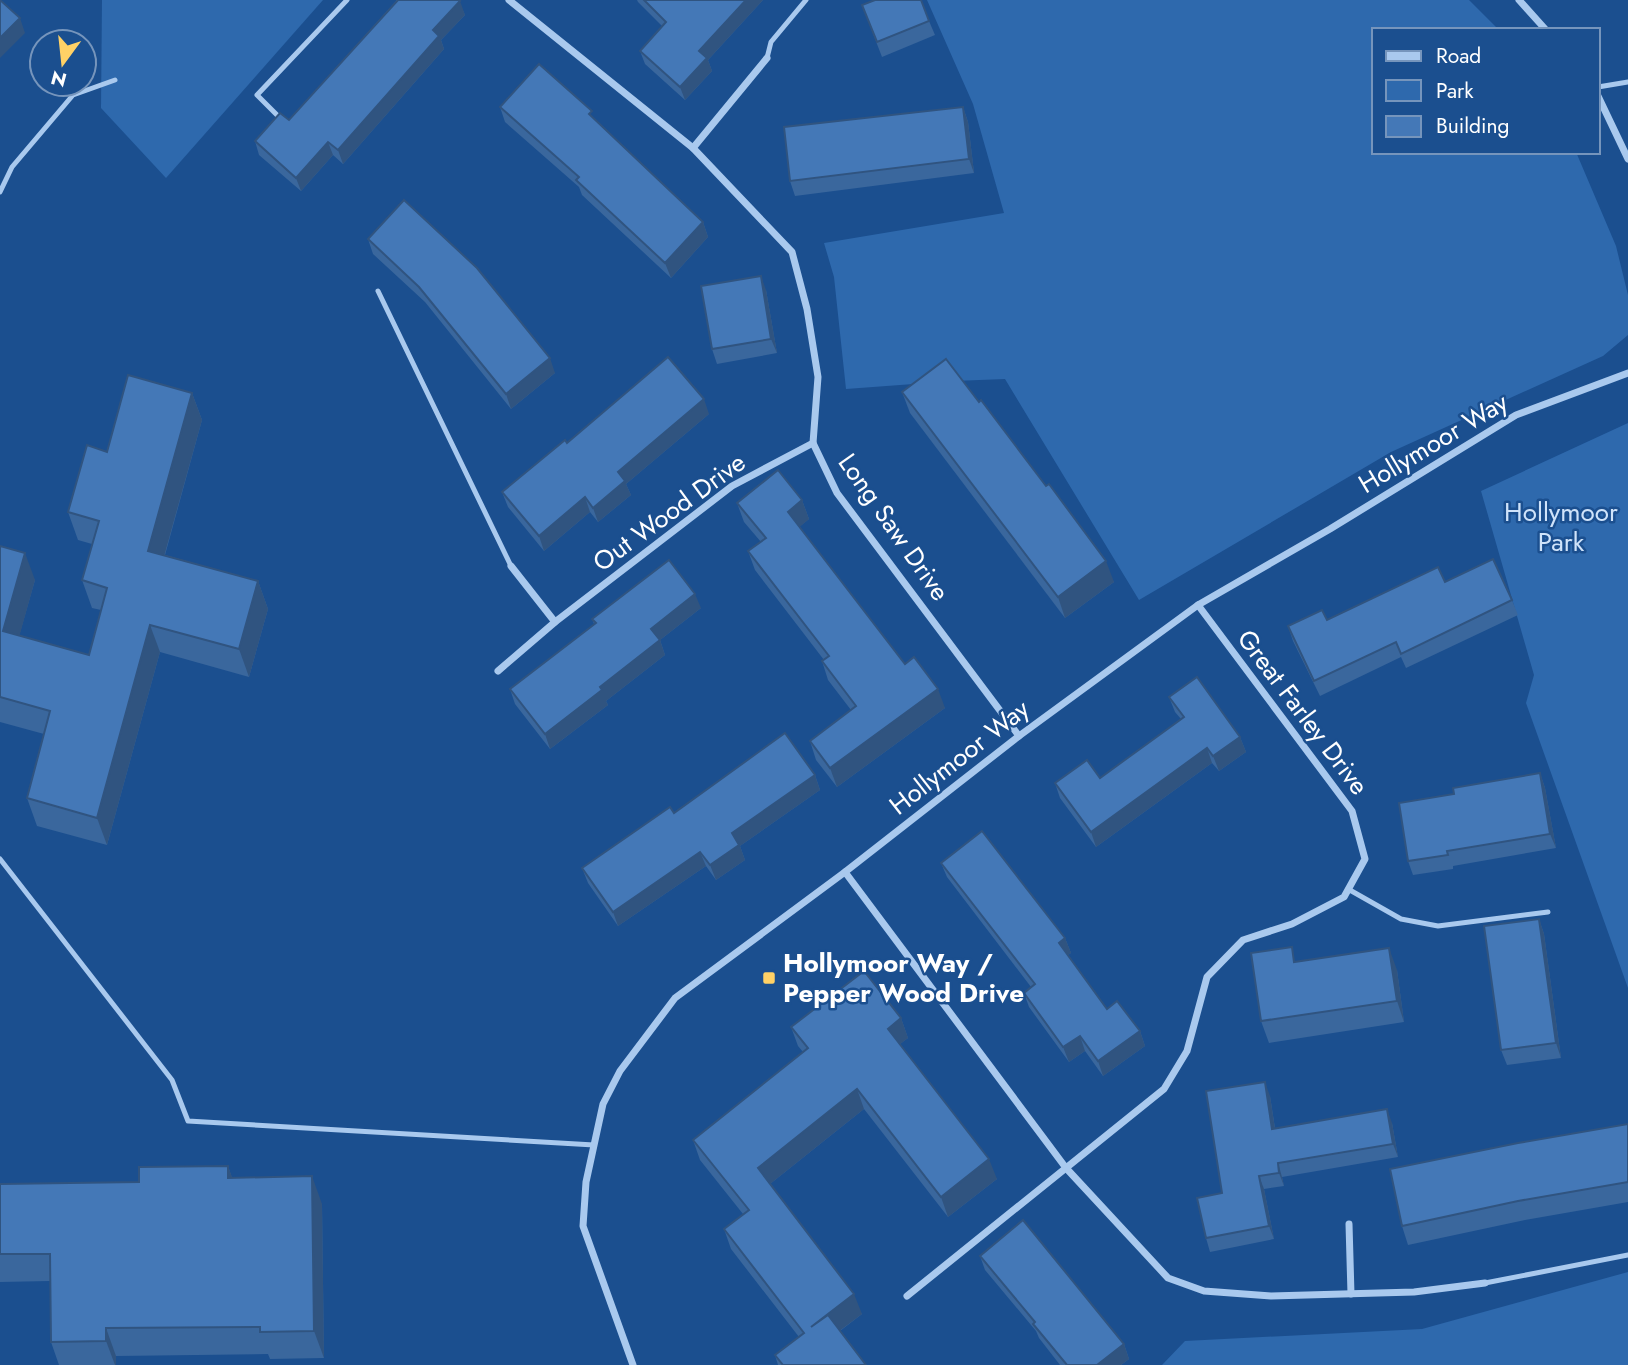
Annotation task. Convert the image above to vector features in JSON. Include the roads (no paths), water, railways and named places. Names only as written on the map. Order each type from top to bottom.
[{"type":"street","name":"Long Saw Drive","points":[[509,0],[693,148],[792,252],[807,309],[818,377],[813,443],[837,493],[1019,736]]},
{"type":"street","points":[[1519,0],[1544,28]]},
{"type":"street","points":[[693,148],[767,58]]},
{"type":"street","points":[[1600,100],[1628,159]]},
{"type":"street","name":"Hollymoor Way","points":[[633,1365],[583,1226],[586,1182],[603,1104],[620,1071],[675,998],[845,873],[1019,736],[1198,606],[1331,529],[1516,415],[1628,373]]},
{"type":"street","name":"Out Wood Drive","points":[[498,671],[555,622],[732,486],[813,443]]},
{"type":"street","points":[[511,566],[555,622]]},
{"type":"street","name":"Great Farley Drive","points":[[907,1296],[1164,1088],[1187,1051],[1207,977],[1243,940],[1292,924],[1344,897],[1365,859],[1352,811],[1198,606]]},
{"type":"street","points":[[845,873],[1066,1168],[1168,1278],[1205,1291],[1271,1296],[1414,1292],[1485,1283]]},
{"type":"street","points":[[1349,1224],[1351,1294]]},
{"type":"lane","points":[[277,115],[257,95],[347,0]]},
{"type":"lane","points":[[767,58],[771,42],[806,0]]},
{"type":"lane","points":[[0,192],[12,167],[73,94],[115,80]]},
{"type":"lane","points":[[1600,87],[1628,82]]},
{"type":"lane","points":[[377,291],[511,566]]},
{"type":"lane","points":[[0,859],[172,1080],[188,1121],[594,1145]]},
{"type":"lane","points":[[1348,889],[1401,919],[1438,926],[1548,912]]},
{"type":"lane","points":[[1485,1283],[1628,1255]]},
{"type":"place","name":"Hollymoor Way / Pepper Wood Drive","points":[[769,978]]},
{"type":"park label","name":"Hollymoor Park","points":[[1561,527]]}]
